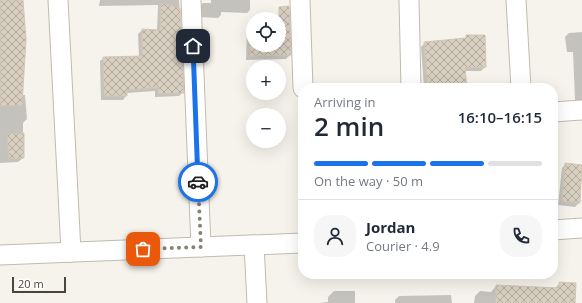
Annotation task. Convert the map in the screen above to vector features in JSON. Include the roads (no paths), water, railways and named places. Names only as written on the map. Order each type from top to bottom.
[{"type":"street","points":[[58,0],[71,252]]},
{"type":"street","points":[[191,0],[201,247]]},
{"type":"street","points":[[300,0],[303,83]]},
{"type":"street","points":[[408,0],[411,83]]},
{"type":"street","points":[[516,0],[520,83]]},
{"type":"street","points":[[558,112],[582,110]]},
{"type":"street","points":[[558,230],[582,228]]},
{"type":"street","points":[[0,255],[298,243]]},
{"type":"street","points":[[254,245],[257,303]]}]
